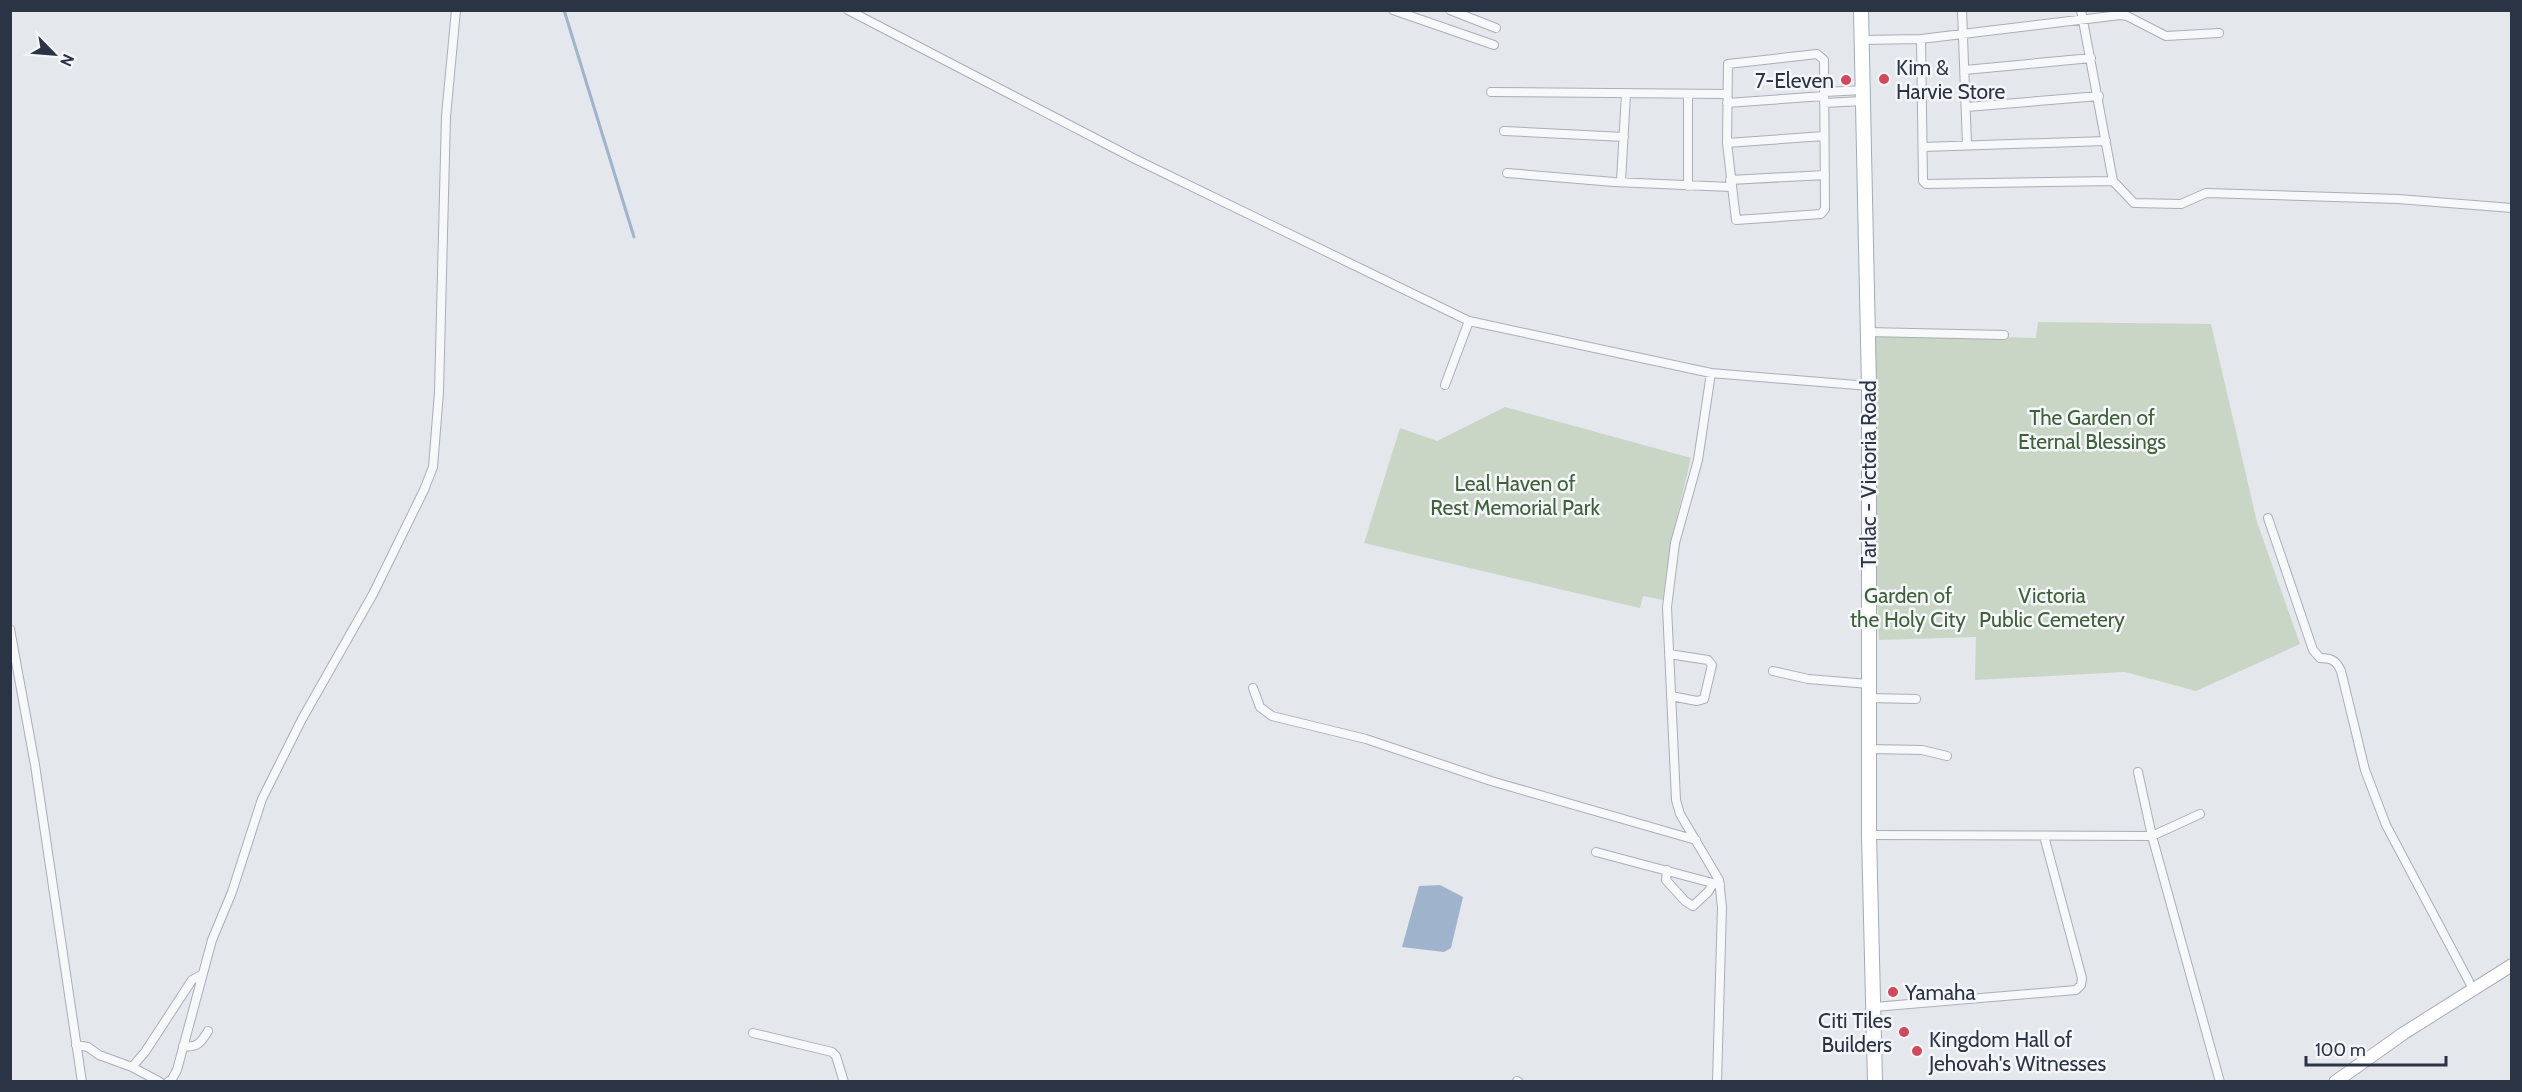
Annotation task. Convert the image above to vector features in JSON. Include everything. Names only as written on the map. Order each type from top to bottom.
[{"type":"main road","name":"Tarlac - Victoria Road","points":[[1861,10],[1869,386],[1869,835],[1875,1082]]},
{"type":"main road","points":[[2335,1082],[2404,1032],[2511,965]]},
{"type":"street","points":[[168,1082],[174,1076],[212,940],[243,858],[262,799],[297,728],[373,594],[433,467],[440,381],[446,116],[456,10]]},
{"type":"street","points":[[848,10],[1135,159],[1469,321],[1711,373],[1869,386]]},
{"type":"street","points":[[1393,10],[1494,45]]},
{"type":"street","points":[[1450,10],[1496,28]]},
{"type":"street","points":[[1962,10],[1967,145]]},
{"type":"street","points":[[1862,40],[1921,39],[2082,15],[2127,16],[2166,36],[2219,33]]},
{"type":"street","points":[[2082,15],[2113,181],[2134,203],[2181,204],[2206,193],[2398,199],[2511,208]]},
{"type":"street","points":[[1921,39],[1923,181],[1926,184],[2113,181]]},
{"type":"street","points":[[1817,54],[1824,60],[1824,97],[1826,204],[1821,214],[1736,220],[1726,143],[1728,64],[1817,54]]},
{"type":"street","points":[[1965,70],[2091,58]]},
{"type":"street","points":[[1491,92],[1688,94],[1726,98],[1863,96]]},
{"type":"street","points":[[1621,181],[1626,94]]},
{"type":"street","points":[[1688,94],[1688,186]]},
{"type":"street","points":[[1967,107],[2098,96]]},
{"type":"street","points":[[1504,131],[1624,137]]},
{"type":"street","points":[[1726,143],[1824,136]]},
{"type":"street","points":[[1923,147],[2106,141]]},
{"type":"street","points":[[1507,173],[1688,186],[1825,175]]},
{"type":"street","points":[[1445,385],[1469,321]]},
{"type":"street","points":[[1867,332],[2004,335]]},
{"type":"street","points":[[1711,373],[1698,460],[1675,543],[1667,607],[1676,800],[1680,814],[1719,880],[1717,885],[1722,907],[1717,1082]]},
{"type":"street","points":[[2268,518],[2313,650],[2320,658],[2331,658],[2341,671],[2365,770],[2386,825],[2473,989]]},
{"type":"street","points":[[10,629],[35,765],[82,1082]]},
{"type":"street","points":[[1669,654],[1708,660],[1712,665],[1704,699],[1697,701],[1671,696]]},
{"type":"street","points":[[1773,671],[1916,699]]},
{"type":"street","points":[[1253,688],[1260,707],[1280,719],[1366,739],[1491,781],[1696,840]]},
{"type":"street","points":[[1869,749],[1922,750],[1947,756]]},
{"type":"street","points":[[2138,772],[2152,836],[2220,1082]]},
{"type":"street","points":[[1869,835],[2152,836],[2199,814]]},
{"type":"street","points":[[1874,1007],[2079,988],[2082,978],[2044,836]]},
{"type":"street","points":[[1596,852],[1717,885]]},
{"type":"street","points":[[1667,870],[1666,880],[1670,886],[1694,906],[1717,885]]},
{"type":"street","points":[[132,1067],[145,1052],[192,980],[201,975]]},
{"type":"street","points":[[183,1046],[198,1045],[208,1032]]},
{"type":"street","points":[[753,1033],[832,1052],[836,1056],[844,1082]]},
{"type":"street","points":[[76,1045],[88,1047],[105,1058],[132,1067],[160,1082]]},
{"type":"green space","name":"The Garden of Eternal Blessings","points":[[2038,322],[2211,324],[2257,522],[2300,644],[2196,691],[2125,672],[1975,680],[1976,637],[1879,640],[1876,576],[1876,333],[2036,338]]},
{"type":"green space","name":"Leal Haven of Rest Memorial Park","points":[[1505,407],[1691,458],[1671,542],[1663,600],[1643,596],[1640,608],[1364,543],[1400,428],[1437,441]]},
{"type":"water","points":[[1440,885],[1463,897],[1451,948],[1444,952],[1402,947],[1419,886]]},
{"type":"waterway","points":[[564,10],[634,237]]},
{"type":"place","name":"Kim & Harvie Store","points":[[1884,79]]},
{"type":"place","name":"7-Eleven","points":[[1846,80]]},
{"type":"place","name":"Yamaha","points":[[1893,992]]},
{"type":"place","name":"Citi Tiles Builders","points":[[1904,1032]]},
{"type":"place","name":"Kingdom Hall of Jehovah's Witnesses","points":[[1917,1051]]},
{"type":"park label","name":"Garden of the Holy City","points":[[1908,607]]},
{"type":"park label","name":"Victoria Public Cemetery","points":[[2052,607]]}]
